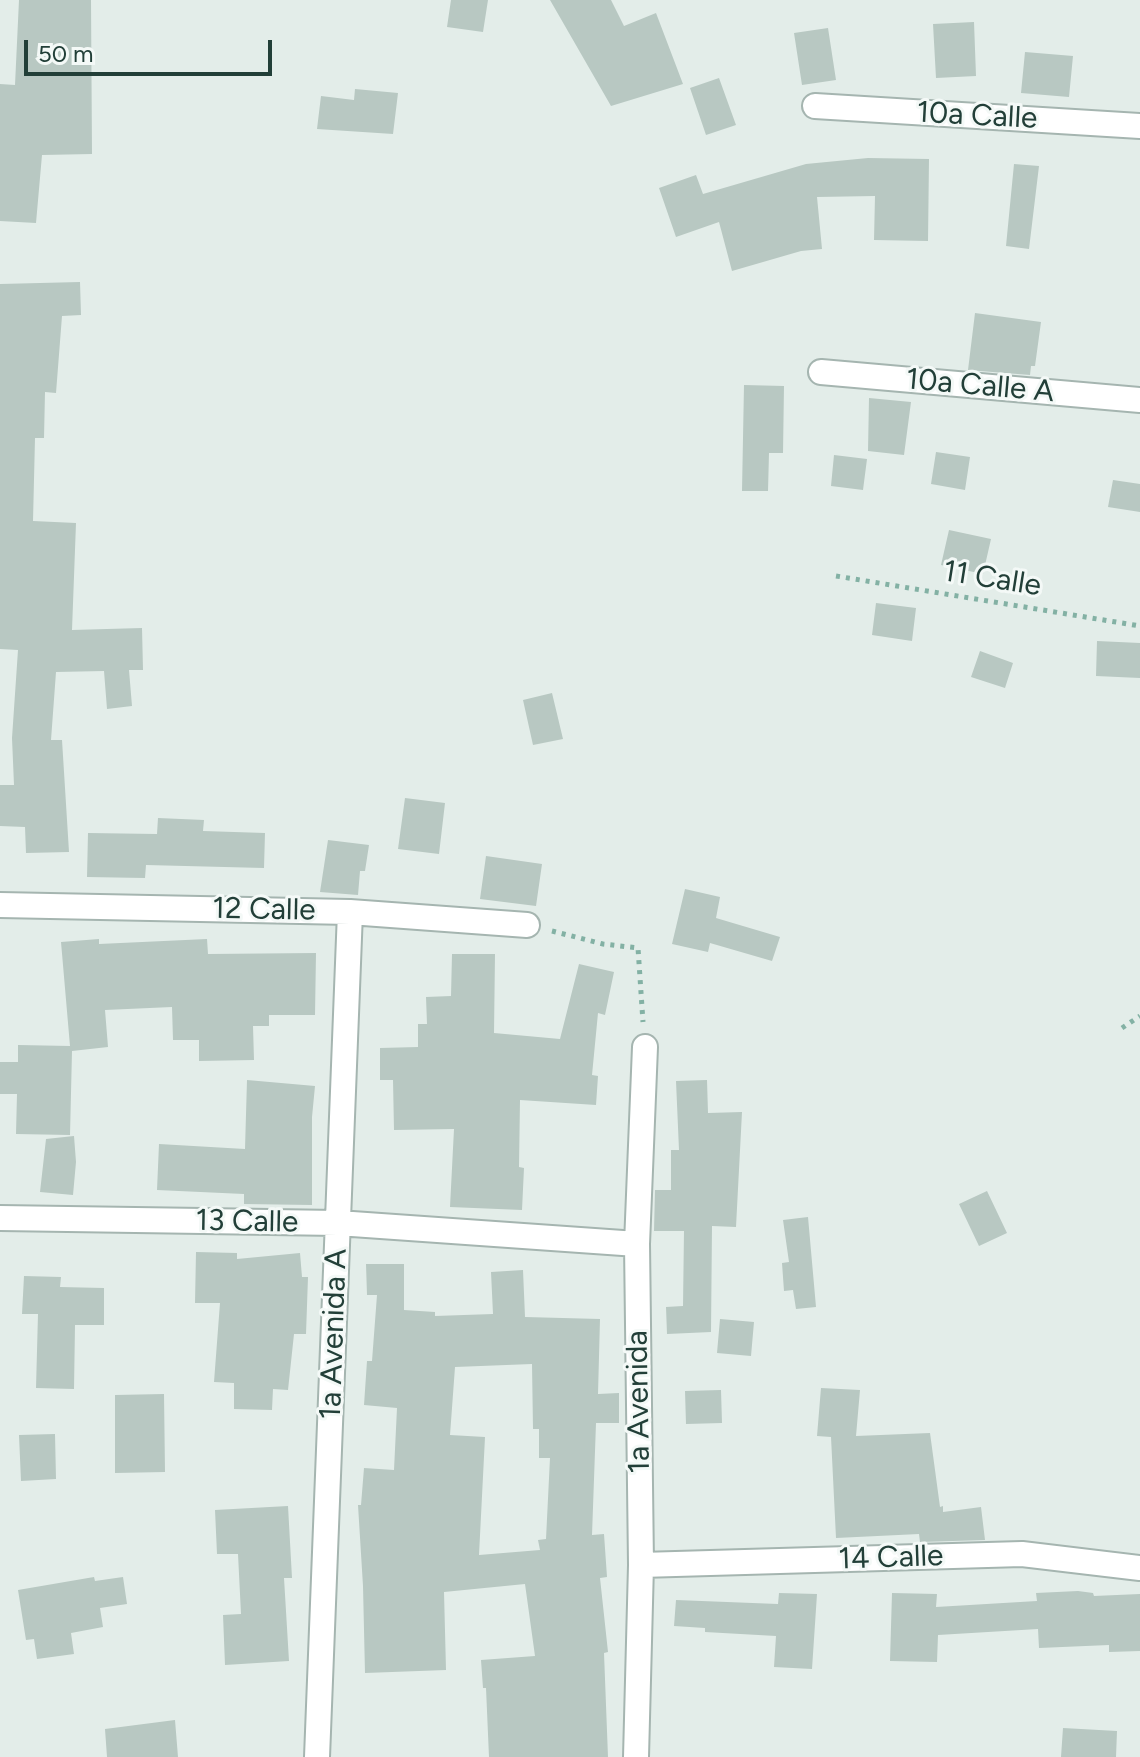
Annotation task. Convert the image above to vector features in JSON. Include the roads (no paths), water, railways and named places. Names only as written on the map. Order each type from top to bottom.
[{"type":"street","name":"10a Calle","points":[[815,106],[1140,126]]},
{"type":"street","name":"10a Calle A","points":[[821,372],[1140,400]]},
{"type":"street","name":"12 Calle","points":[[0,905],[350,912],[527,925]]},
{"type":"street","name":"1a Avenida A","points":[[317,1757],[350,912]]},
{"type":"street","name":"1a Avenida","points":[[636,1757],[641,1565],[637,1244],[645,1047]]},
{"type":"street","name":"13 Calle","points":[[0,1218],[338,1223],[637,1244]]},
{"type":"street","name":"14 Calle","points":[[641,1565],[1022,1554],[1140,1568]]}]
